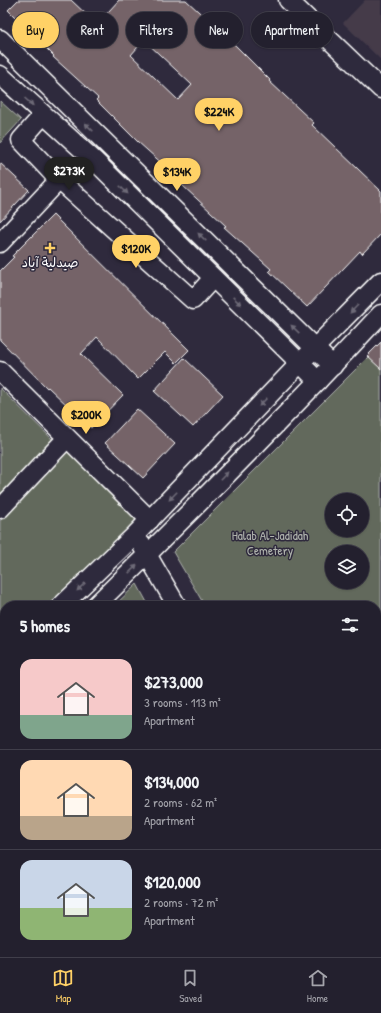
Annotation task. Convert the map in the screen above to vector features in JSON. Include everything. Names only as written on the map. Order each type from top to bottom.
[{"type":"street","points":[[288,0],[381,89]]},
{"type":"street","points":[[0,39],[333,366]]},
{"type":"street","points":[[0,75],[95,162],[318,380]]},
{"type":"street","points":[[43,115],[21,140],[59,180],[193,300],[213,278]]},
{"type":"street","points":[[95,162],[109,146]]},
{"type":"street","points":[[0,243],[59,180]]},
{"type":"street","points":[[66,601],[150,520],[300,363],[381,281]]},
{"type":"street","points":[[100,601],[333,366],[381,314]]},
{"type":"street","points":[[0,371],[150,520]]},
{"type":"street","points":[[0,509],[67,438]]},
{"type":"street","points":[[135,535],[148,554],[174,601]]},
{"type":"shaded area","points":[[365,0],[381,0],[381,60],[343,23]]},
{"type":"green space","points":[[0,101],[21,120],[0,143]]},
{"type":"green space","name":"Halab Al-Jadidah Cemetery","points":[[375,350],[381,360],[381,601],[202,601],[173,552]]},
{"type":"green space","points":[[0,388],[54,441],[0,499]]},
{"type":"green space","points":[[67,451],[138,519],[60,601],[0,601],[0,521]]},
{"type":"green space","points":[[137,584],[146,601],[119,601]]},
{"type":"building","points":[[18,0],[71,0],[84,12],[67,12],[67,48],[118,48],[118,12],[108,12],[119,0],[186,0],[199,12],[195,12],[195,48],[238,48],[270,80],[269,81],[314,123],[312,125],[381,191],[381,234],[362,254],[360,251],[307,307],[269,271],[271,269],[224,227],[226,226],[182,185],[184,183],[138,142],[96,100],[98,98],[53,57],[54,56],[46,48],[59,48],[59,12],[12,12],[12,14],[8,10]],"holes":[[[126,12],[187,12],[187,48],[153,48],[192,85],[178,100],[131,55],[137,48],[126,48]]]},
{"type":"building","points":[[0,163],[29,190],[0,221]]},
{"type":"building","points":[[53,215],[189,350],[176,363],[165,352],[138,379],[97,337],[81,354],[123,395],[91,428],[48,387],[47,388],[0,340],[0,271],[14,257],[12,256]]},
{"type":"building","points":[[381,342],[381,369],[367,356]]},
{"type":"building","points":[[184,358],[223,395],[193,427],[154,391]]},
{"type":"building","points":[[137,409],[175,444],[143,478],[105,443]]},
{"type":"place","name":"صيدلية آياد","points":[[50,248]]}]
